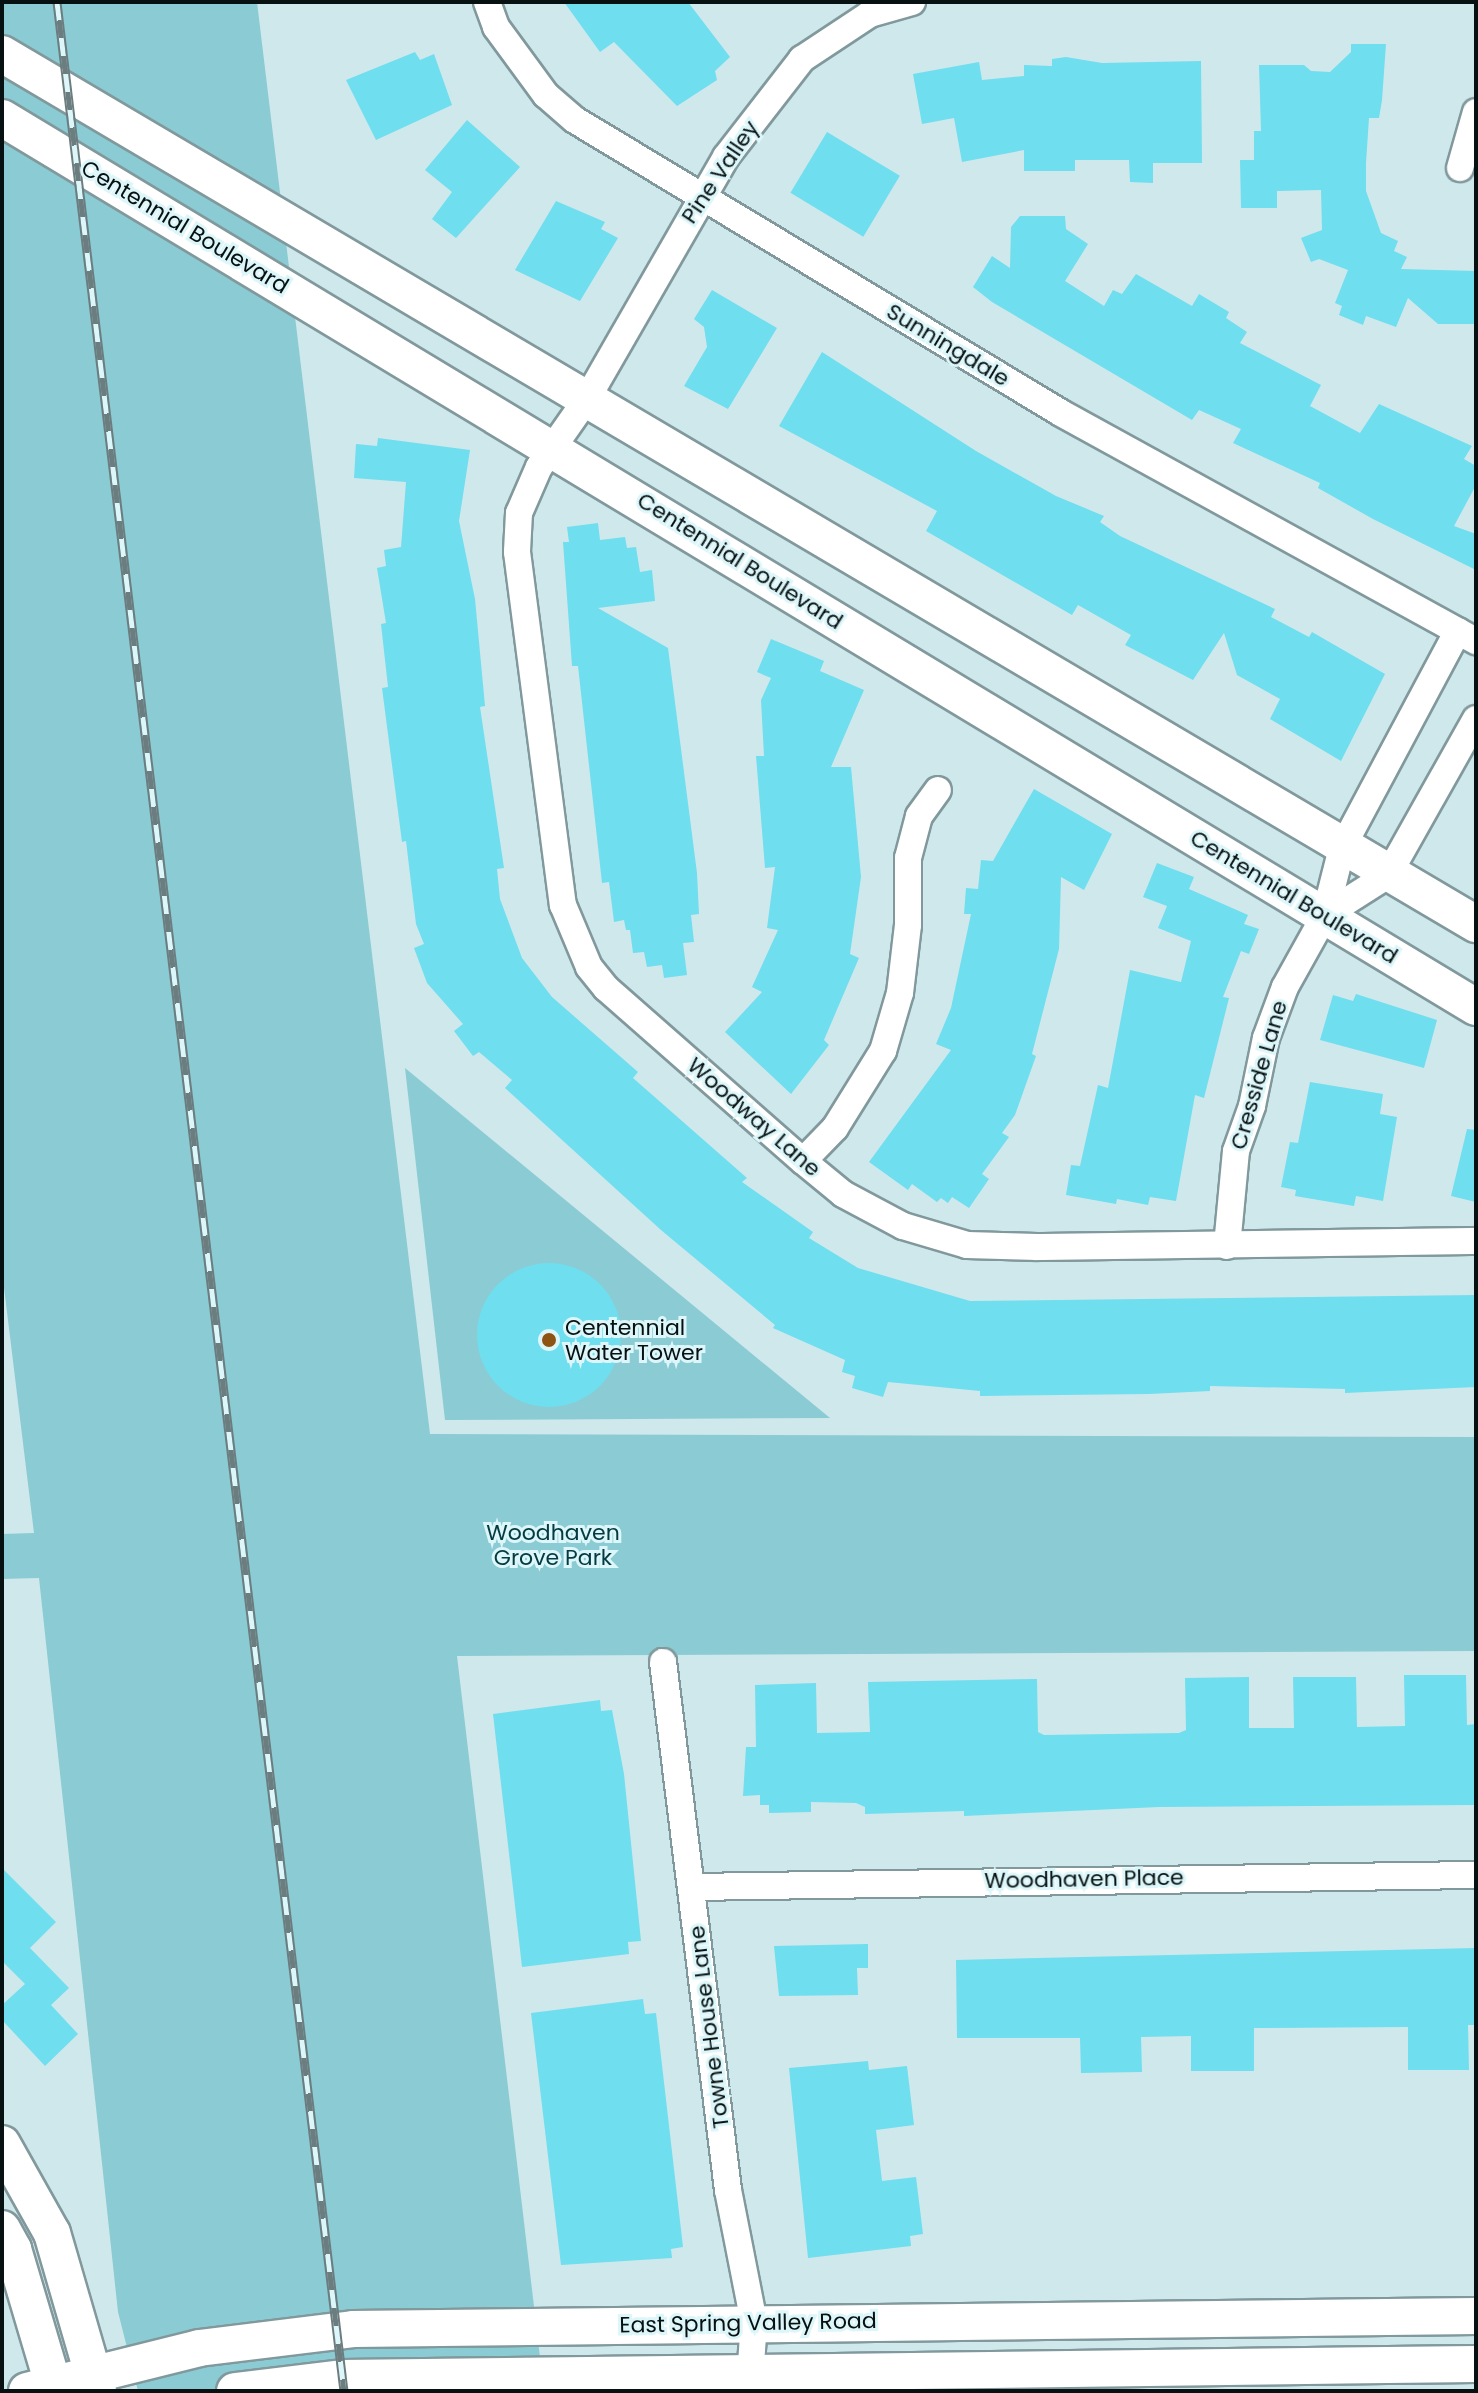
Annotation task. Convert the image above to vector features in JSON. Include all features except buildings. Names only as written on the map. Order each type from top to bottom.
[{"type":"main road","points":[[2,54],[1342,848],[1476,924]]},
{"type":"main road","name":"Centennial Boulevard","points":[[2,118],[553,446],[1067,764],[1476,1007]]},
{"type":"main road","points":[[2,2144],[52,2233],[96,2382]]},
{"type":"main road","points":[[2,2229],[13,2249],[45,2389]]},
{"type":"main road","name":"East Spring Valley Road","points":[[45,2389],[96,2382],[199,2348],[353,2329],[1476,2316]]},
{"type":"main road","points":[[235,2391],[342,2378],[750,2382],[1476,2364]]},
{"type":"street","name":"Sunningdale","points":[[487,2],[496,27],[546,95],[575,120],[1061,413],[1467,636],[1342,848],[1325,915]]},
{"type":"street","name":"Pine Valley","points":[[553,446],[586,400],[700,196],[802,59],[870,14],[912,2]]},
{"type":"street","points":[[1460,168],[1476,112]]},
{"type":"street","name":"Woodway Lane","points":[[553,446],[519,513],[517,552],[563,905],[589,967],[606,988],[803,1161],[843,1194],[903,1226],[967,1245],[1227,1246],[1476,1241]]},
{"type":"street","points":[[1325,915],[1388,875],[1476,719]]},
{"type":"street","points":[[803,1161],[835,1128],[883,1051],[900,993],[908,925],[908,858],[919,816],[938,790]]},
{"type":"street","name":"Cresside Lane","points":[[1227,1246],[1236,1151],[1252,1106],[1266,1038],[1285,987],[1325,915]]},
{"type":"street","name":"Towne House Lane","points":[[663,1662],[728,2190],[754,2322],[750,2382]]},
{"type":"street","name":"Woodhaven Place","points":[[692,1887],[1476,1875]]},
{"type":"green space","name":"Woodhaven Grove Park","points":[[2,2],[257,2],[430,1434],[1476,1437],[1476,1651],[457,1656],[544,2391],[138,2391],[118,2312],[39,1578],[2,1579],[2,1534],[34,1533],[2,1271]]},
{"type":"green space","points":[[405,1068],[830,1418],[445,1420]]},
{"type":"railway","points":[[57,2],[344,2391]]},
{"type":"place","name":"Centennial Water Tower","points":[[549,1340]]}]
